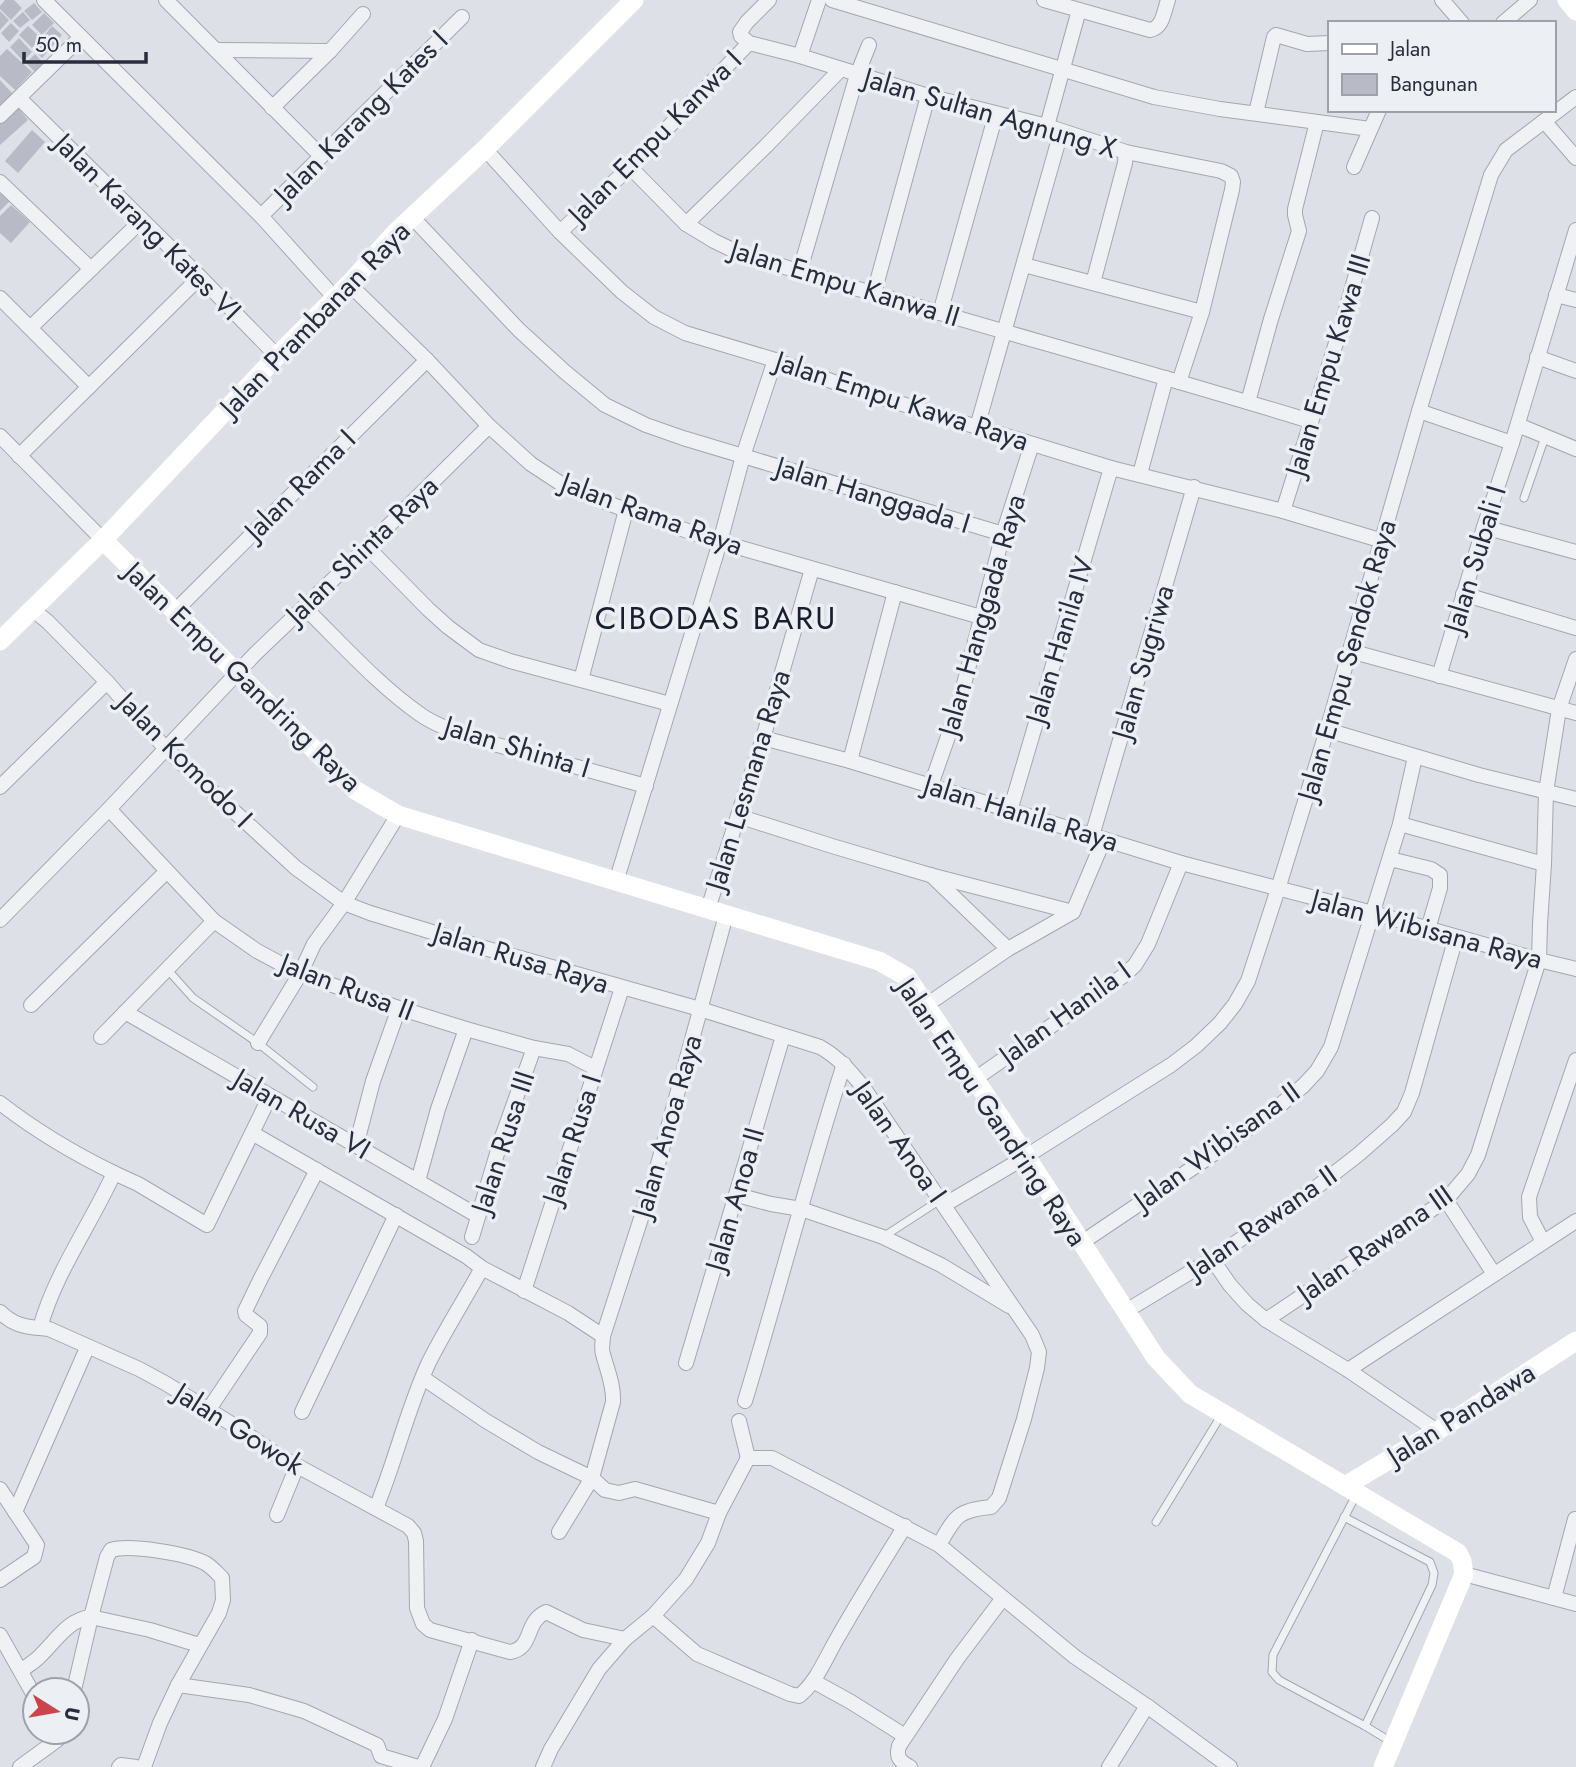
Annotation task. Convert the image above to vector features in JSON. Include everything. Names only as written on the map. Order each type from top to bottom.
[{"type":"street","name":"Jalan Rama Raya","points":[[44,0],[261,216],[342,290],[427,360],[489,426],[531,464],[566,488],[720,542],[981,617]]},
{"type":"street","points":[[166,0],[321,156]]},
{"type":"street","name":"Jalan Prambanan Raya","points":[[0,641],[103,540],[395,233],[485,149],[634,0]]},
{"type":"street","points":[[749,43],[740,32],[769,0]]},
{"type":"street","points":[[800,56],[820,0]]},
{"type":"street","points":[[832,0],[1154,97],[1220,109],[1370,129]]},
{"type":"street","points":[[1044,0],[1150,30],[1160,26],[1168,0]]},
{"type":"street","points":[[1442,0],[1460,21]]},
{"type":"street","points":[[1505,21],[1530,0]]},
{"type":"street","points":[[1567,0],[1576,11]]},
{"type":"street","points":[[977,427],[1024,265],[1054,129],[1063,68],[1079,10]]},
{"type":"street","points":[[272,108],[363,14]]},
{"type":"street","name":"Jalan Karang Kates I","points":[[261,216],[462,17]]},
{"type":"street","points":[[1256,113],[1276,35],[1307,44],[1328,43]]},
{"type":"street","points":[[0,116],[81,37]]},
{"type":"street","name":"Jalan Sultan Agnung X","points":[[749,43],[1126,152],[1221,171],[1231,176],[1232,190],[1202,312]]},
{"type":"street","name":"Jalan Empu Kanwa I","points":[[560,232],[630,167],[749,43]]},
{"type":"street","points":[[800,270],[857,75],[869,45]]},
{"type":"street","points":[[216,50],[330,51]]},
{"type":"street","points":[[686,224],[840,70]]},
{"type":"street","points":[[874,293],[928,96]]},
{"type":"street","name":"Jalan Empu Sendok Raya","points":[[942,1203],[1026,1156],[1171,1065],[1220,1023],[1235,1004],[1248,981],[1278,889],[1491,175],[1506,150],[1576,97]]},
{"type":"street","name":"Jalan Karang Kates VI","points":[[19,98],[277,356]]},
{"type":"street","points":[[1354,167],[1378,112]]},
{"type":"street","points":[[940,313],[996,114]]},
{"type":"street","points":[[1544,121],[1576,158]]},
{"type":"street","points":[[1248,402],[1299,231],[1295,209],[1317,122]]},
{"type":"street","name":"Jalan Empu Kawa Raya","points":[[485,149],[560,232],[622,292],[654,317],[685,333],[775,359],[850,388],[1111,468],[1194,487],[1382,541]]},
{"type":"street","points":[[1093,283],[1126,152]]},
{"type":"street","name":"Jalan Empu Kanwa II","points":[[630,167],[686,224],[739,253],[1310,421]]},
{"type":"street","points":[[0,182],[91,269]]},
{"type":"street","name":"Jalan Hanggada I","points":[[413,218],[519,330],[605,405],[646,425],[1003,534]]},
{"type":"street","name":"Jalan Empu Kawa III","points":[[1283,511],[1372,218]]},
{"type":"street","points":[[30,328],[142,220]]},
{"type":"street","name":"Jalan Subali I","points":[[1440,676],[1576,230]]},
{"type":"street","points":[[1024,265],[1202,312],[1172,380],[1140,474]]},
{"type":"street","points":[[19,456],[200,277]]},
{"type":"street","points":[[1556,295],[1576,300]]},
{"type":"street","points":[[0,298],[89,387]]},
{"type":"street","points":[[1537,357],[1576,371]]},
{"type":"street","points":[[616,882],[720,542],[743,456],[775,359]]},
{"type":"street","name":"Jalan Rama I","points":[[175,611],[427,360]]},
{"type":"street","points":[[1419,411],[1513,443]]},
{"type":"street","points":[[1518,425],[1576,449]]},
{"type":"street","name":"Jalan Shinta Raya","points":[[0,919],[109,809],[236,674],[489,426]]},
{"type":"street","points":[[0,436],[103,540]]},
{"type":"street","name":"Jalan Hanggada Raya","points":[[932,785],[957,710],[1003,534],[1032,444]]},
{"type":"street","name":"Jalan Hanila IV","points":[[1010,811],[1111,468]]},
{"type":"street","name":"Jalan Sugriwa","points":[[1073,912],[1098,838],[1194,487]]},
{"type":"street","points":[[581,680],[626,510]]},
{"type":"street","points":[[1484,527],[1576,552]]},
{"type":"street","name":"Jalan Empu Gandring Raya","points":[[103,540],[355,790],[398,815],[879,961],[907,977],[1156,1358],[1172,1376],[1190,1394],[1458,1553],[1464,1574]]},
{"type":"street","points":[[367,547],[428,609],[479,650],[510,661],[670,704]]},
{"type":"street","name":"Jalan Lesmana Raya","points":[[717,912],[738,816],[812,569]]},
{"type":"street","points":[[850,761],[895,592]]},
{"type":"street","points":[[1463,594],[1576,628]]},
{"type":"street","name":"Jalan Shinta I","points":[[304,607],[385,686],[422,715],[445,728],[465,736],[646,786]]},
{"type":"street","name":"Jalan Komodo I","points":[[32,609],[107,682],[166,749],[296,868],[344,903]]},
{"type":"street","points":[[1350,651],[1576,713]]},
{"type":"street","name":"Jalan Rawana III","points":[[1266,1320],[1446,1200],[1468,1174],[1478,1155],[1539,960],[1546,792],[1559,709],[1576,659]]},
{"type":"street","points":[[0,787],[107,682]]},
{"type":"street","points":[[1327,730],[1415,757],[1576,799]]},
{"type":"street","name":"Jalan Hanila Raya","points":[[763,738],[932,785],[1181,863],[1278,889]]},
{"type":"street","name":"Jalan Wibisana II","points":[[1081,1243],[1274,1110],[1317,1071],[1331,1047],[1390,859],[1415,757]]},
{"type":"street","name":"Jalan Rusa II","points":[[109,809],[214,921],[257,951],[300,974],[399,1009],[534,1048],[568,1054],[595,1068]]},
{"type":"street","points":[[258,1043],[300,974],[314,944],[344,903],[398,815]]},
{"type":"street","points":[[738,816],[930,875],[1073,912]]},
{"type":"street","points":[[1400,824],[1545,864]]},
{"type":"street","points":[[1390,859],[1431,869],[1440,875],[1440,888],[1428,929]]},
{"type":"street","name":"Jalan Hanila I","points":[[975,1079],[1135,965],[1156,926],[1181,863]]},
{"type":"street","points":[[32,1005],[166,872]]},
{"type":"street","points":[[930,875],[1008,950]]},
{"type":"street","name":"Jalan Wibisana Raya","points":[[1278,889],[1576,968]]},
{"type":"street","name":"Jalan Rusa Raya","points":[[344,903],[382,917],[700,1009]]},
{"type":"street","name":"Jalan Anoa Raya","points":[[603,1336],[655,1175],[700,1009],[717,912]]},
{"type":"street","points":[[925,1006],[1008,950],[1073,912]]},
{"type":"street","points":[[100,1037],[214,921]]},
{"type":"street","name":"Jalan Rawana II","points":[[1125,1311],[1212,1259],[1318,1186],[1359,1154],[1404,1112],[1412,1093],[1456,937]]},
{"type":"street","name":"Jalan Rusa I","points":[[524,1291],[622,988]]},
{"type":"street","points":[[356,1146],[373,1081],[399,1009]]},
{"type":"street","name":"Jalan Anoa I","points":[[700,1009],[820,1047],[844,1064],[863,1087],[1032,1335],[1039,1352],[1037,1368],[999,1498],[991,1507],[962,1513],[953,1520],[939,1545]]},
{"type":"street","name":"Jalan Rusa VI","points":[[125,1012],[478,1216]]},
{"type":"street","points":[[418,1181],[438,1109],[466,1029]]},
{"type":"street","name":"Jalan Anoa II","points":[[686,1363],[783,1036]]},
{"type":"street","name":"Jalan Rusa III","points":[[472,1237],[502,1137],[534,1048]]},
{"type":"street","points":[[1543,1242],[1530,1217],[1529,1197],[1576,1059]]},
{"type":"street","points":[[745,1401],[818,1144],[844,1064]]},
{"type":"street","points":[[1,1106],[67,1149],[138,1184],[207,1225],[271,1096]]},
{"type":"street","points":[[252,1133],[466,1256],[482,1268],[568,1312],[603,1336],[602,1352],[606,1359],[614,1398],[592,1478],[559,1532]]},
{"type":"street","points":[[209,1409],[260,1333],[260,1326],[246,1315],[245,1311],[317,1170]]},
{"type":"street","points":[[40,1328],[64,1268],[114,1172]]},
{"type":"street","points":[[737,1195],[801,1209],[883,1237],[942,1265],[1013,1308]]},
{"type":"street","points":[[1446,1200],[1494,1274]]},
{"type":"street","points":[[302,1412],[396,1215]]},
{"type":"street","points":[[1348,1370],[1576,1221]]},
{"type":"street","points":[[1212,1259],[1230,1285],[1266,1320],[1348,1370],[1437,1431]]},
{"type":"street","points":[[376,1508],[429,1362],[482,1268]]},
{"type":"street","name":"Jalan Gowok","points":[[0,1312],[20,1326],[49,1329],[139,1370],[209,1409],[279,1456],[408,1526],[414,1533],[417,1552],[417,1608],[423,1624],[430,1630],[510,1652],[522,1648],[536,1618],[546,1612],[583,1630],[625,1639]]},
{"type":"street","name":"Jalan Pandawa","points":[[1351,1490],[1576,1341]]},
{"type":"street","points":[[15,1512],[87,1348]]},
{"type":"street","points":[[423,1378],[486,1421],[538,1452],[592,1478],[601,1487],[613,1492],[635,1489],[719,1513]]},
{"type":"street","points":[[543,1767],[599,1669],[625,1639],[653,1616],[686,1579],[708,1543],[719,1513],[748,1458],[739,1421]]},
{"type":"street","points":[[748,1458],[772,1458],[939,1545],[1075,1657],[1230,1767]]},
{"type":"street","points":[[277,1515],[297,1466]]},
{"type":"street","points":[[0,1489],[37,1545],[34,1557],[0,1580]]},
{"type":"street","points":[[1554,1598],[1575,1519]]},
{"type":"street","points":[[653,1616],[697,1654],[790,1695],[799,1696],[813,1681],[905,1526]]},
{"type":"street","points":[[77,1676],[111,1550],[121,1547],[173,1553],[205,1563],[222,1578],[223,1600],[219,1613],[178,1685],[144,1767]]},
{"type":"street","points":[[1383,1767],[1464,1574],[1576,1604]]},
{"type":"street","points":[[910,1767],[898,1759],[899,1745],[957,1659],[1003,1598]]},
{"type":"street","points":[[21,1671],[81,1618],[91,1617],[150,1630],[199,1646]]},
{"type":"street","points":[[0,1635],[24,1676]]},
{"type":"street","points":[[178,1685],[248,1695],[304,1711],[377,1745],[381,1756],[420,1767],[445,1719],[472,1640]]},
{"type":"street","points":[[813,1681],[905,1736]]},
{"type":"street","points":[[1109,1767],[1147,1706]]},
{"type":"street","points":[[20,1767],[45,1746]]},
{"type":"street","points":[[119,1767],[136,1767]]},
{"type":"lane","points":[[1524,498],[1545,436]]},
{"type":"lane","points":[[166,969],[193,998],[258,1043],[313,1087]]},
{"type":"lane","points":[[883,1237],[942,1203]]},
{"type":"lane","points":[[1156,1522],[1223,1413]]},
{"type":"lane","points":[[1351,1490],[1344,1517],[1273,1654],[1272,1672],[1279,1680],[1394,1744]]},
{"type":"lane","points":[[1344,1517],[1430,1562],[1434,1573],[1432,1586],[1365,1726]]},
{"type":"building","points":[[5,0],[14,0],[22,8],[11,20],[0,9]]},
{"type":"building","points":[[34,3],[42,12],[32,20],[24,11]]},
{"type":"building","points":[[0,11],[9,20],[0,30]]},
{"type":"building","points":[[23,12],[30,20],[20,28],[13,21]]},
{"type":"building","points":[[44,13],[54,23],[42,35],[32,25]]},
{"type":"building","points":[[11,23],[19,31],[9,42],[1,33]]},
{"type":"building","points":[[28,26],[41,38],[32,48],[19,35]]},
{"type":"building","points":[[52,26],[62,35],[42,58],[33,49]]},
{"type":"building","points":[[19,38],[32,52],[23,61],[10,47]]},
{"type":"building","points":[[7,49],[32,72],[15,90],[0,76],[0,56]]},
{"type":"building","points":[[35,54],[44,64],[35,72],[26,63]]},
{"type":"building","points":[[0,80],[13,94],[0,106]]},
{"type":"building","points":[[18,108],[28,120],[0,145],[0,123]]},
{"type":"building","points":[[32,130],[45,142],[18,173],[5,161]]},
{"type":"building","points":[[4,190],[12,199],[0,211],[0,194]]},
{"type":"building","points":[[11,205],[30,222],[11,243],[0,233],[0,216]]},
{"type":"district","name":"CIBODAS BARU","points":[[716,618]]}]
